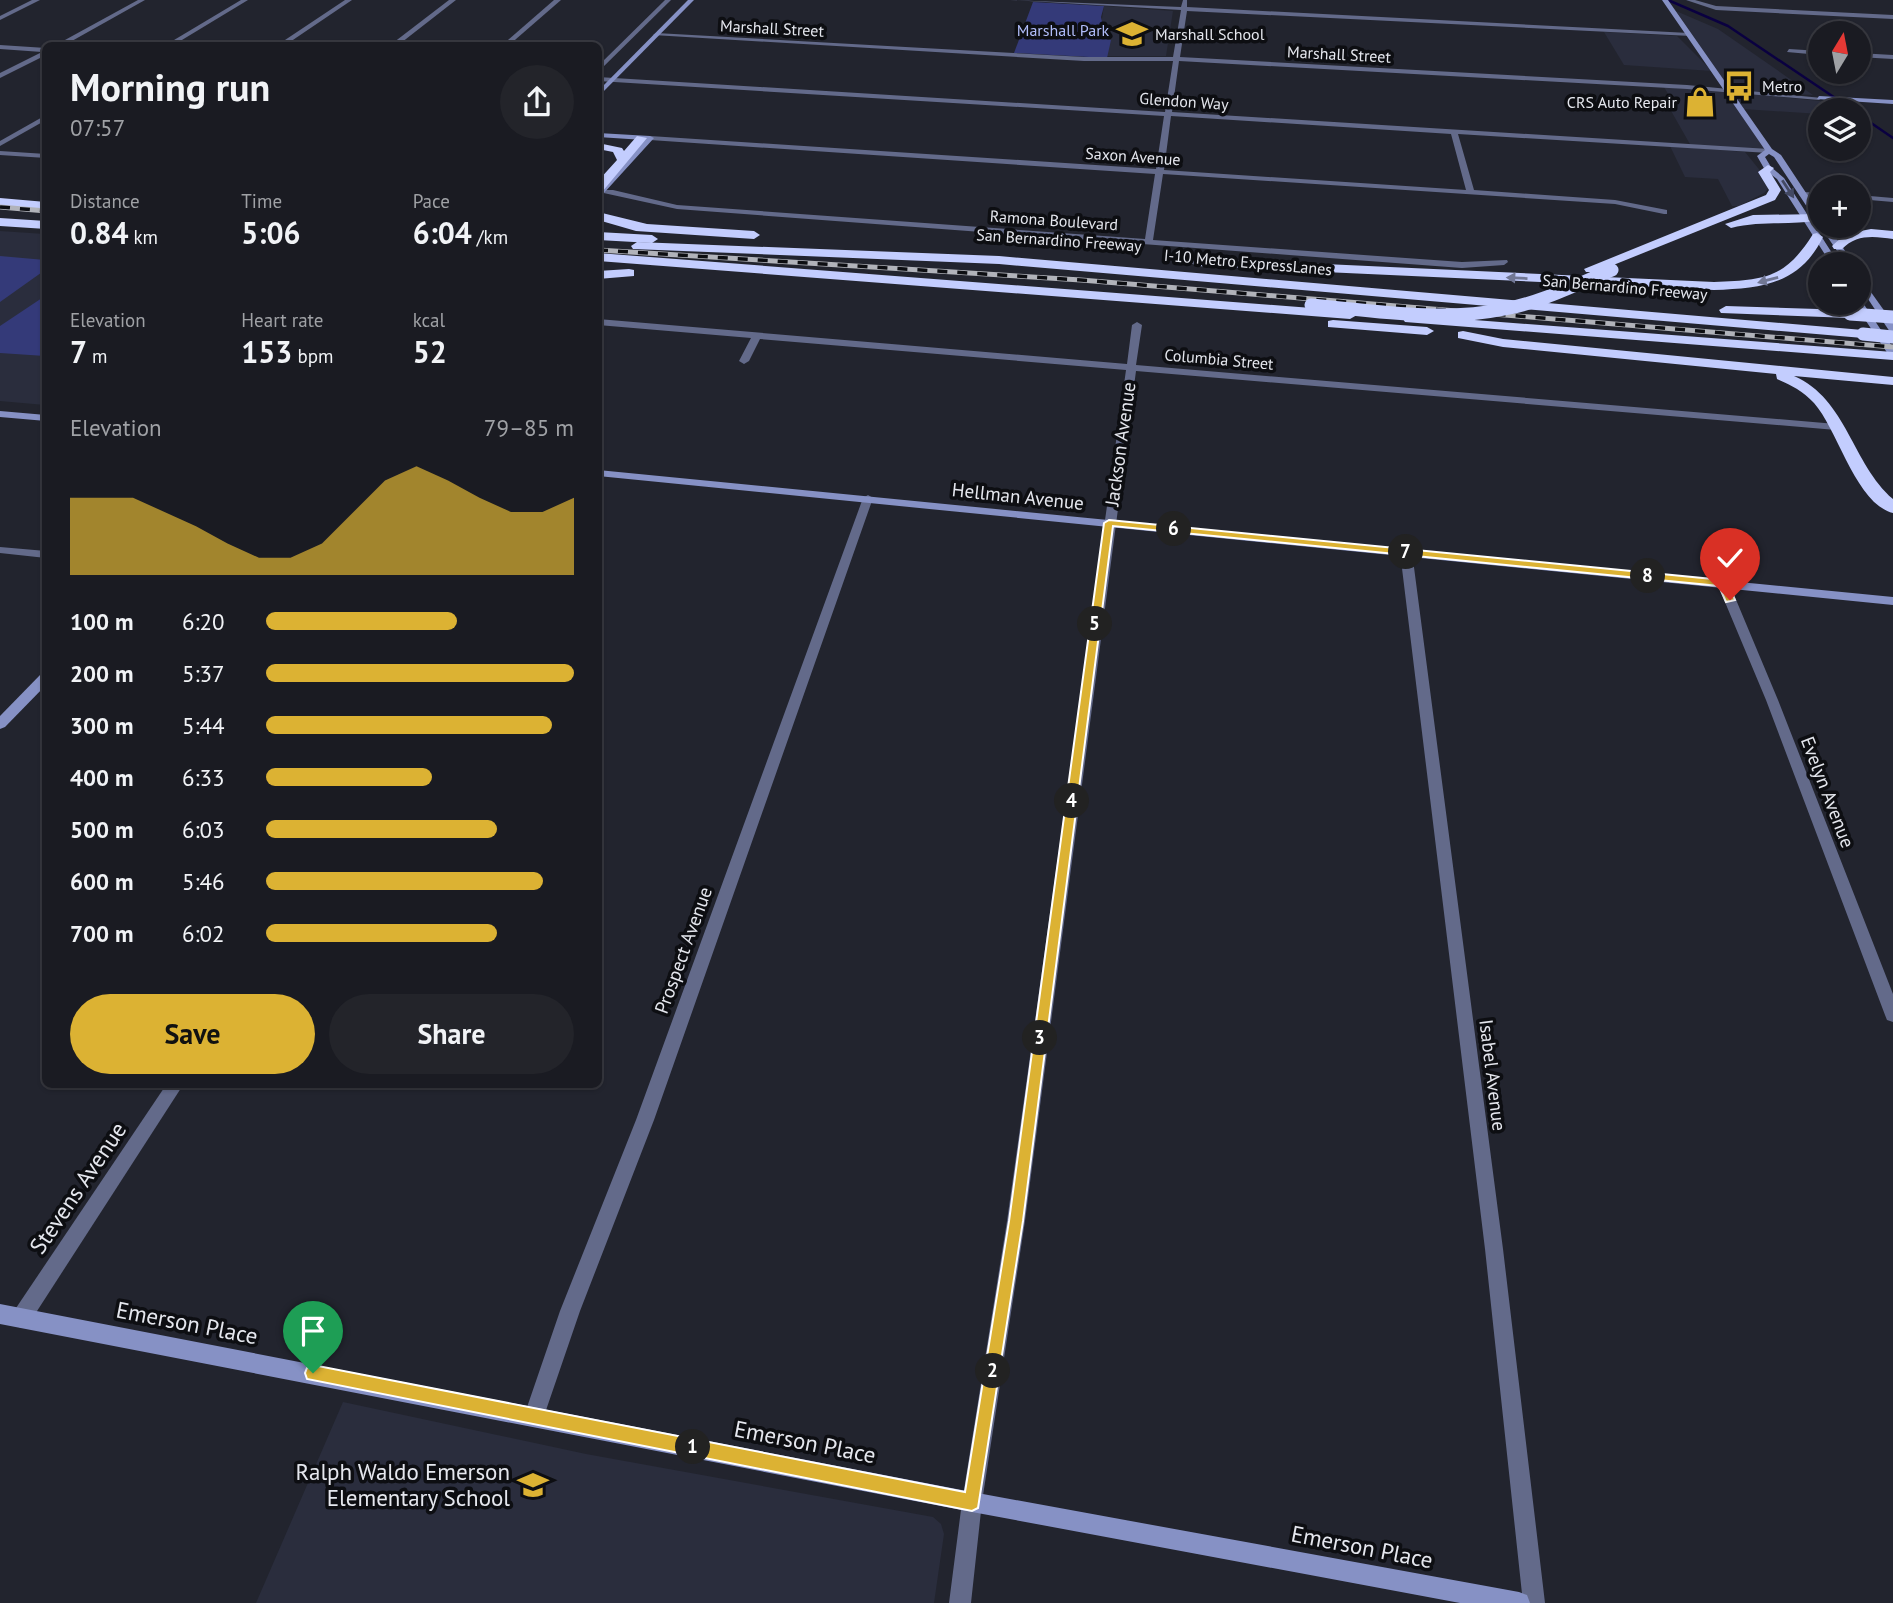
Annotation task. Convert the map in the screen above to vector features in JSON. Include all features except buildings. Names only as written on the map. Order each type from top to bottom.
[{"type":"highway","points":[[602,190],[622,159],[646,138]]},
{"type":"highway","points":[[602,147],[618,150],[622,159]]},
{"type":"highway","points":[[602,257],[1310,299],[1474,302],[1531,291],[1771,197],[1775,190],[1764,172],[1768,168]]},
{"type":"highway","points":[[0,195],[42,198]]},
{"type":"highway","points":[[0,202],[42,206]]},
{"type":"highway","points":[[1723,216],[1760,212],[1808,220]]},
{"type":"highway","points":[[0,214],[42,217]]},
{"type":"highway","points":[[602,217],[646,227]]},
{"type":"highway","points":[[663,247],[972,265],[1310,299],[1420,313],[1480,313],[1527,302],[1740,220],[1766,218],[1808,221]]},
{"type":"highway","points":[[0,222],[42,225]]},
{"type":"highway","points":[[1871,222],[1893,226]]},
{"type":"highway","points":[[602,225],[763,236]]},
{"type":"highway","points":[[1838,246],[1842,239],[1854,234],[1893,234]]},
{"type":"highway","name":"San Bernardino Freeway","points":[[602,236],[1051,256],[1893,330]]},
{"type":"highway","points":[[1051,256],[1720,286],[1768,281],[1784,275],[1809,255],[1812,238]]},
{"type":"highway","points":[[804,239],[914,248]]},
{"type":"highway","name":"I-10 Metro ExpressLanes","points":[[602,244],[1013,261],[1857,325],[1893,337]]},
{"type":"highway","points":[[615,258],[1888,359]]},
{"type":"highway","points":[[602,272],[1458,333],[1888,359]]},
{"type":"highway","points":[[1857,325],[1893,317]]},
{"type":"highway","points":[[1458,333],[1503,343],[1893,381]]},
{"type":"highway","points":[[1753,369],[1793,378],[1820,398],[1865,481],[1893,508]]},
{"type":"highway","points":[[1893,381],[1840,384],[1831,395],[1833,406],[1880,486],[1893,497]]},
{"type":"main road","points":[[602,91],[691,0]]},
{"type":"main road","points":[[1665,0],[1769,151],[1777,155],[1808,204]]},
{"type":"main road","name":"Marshall Street","points":[[1871,101],[1893,102]]},
{"type":"main road","name":"Saxon Avenue","points":[[602,135],[646,138]]},
{"type":"main road","points":[[602,191],[646,138]]},
{"type":"main road","points":[[1769,151],[1761,156],[1768,168],[1808,211]]},
{"type":"main road","points":[[1831,238],[1842,252]]},
{"type":"main road","points":[[1871,297],[1893,330]]},
{"type":"main road","points":[[1865,315],[1888,359]]},
{"type":"main road","points":[[0,414],[42,418]]},
{"type":"main road","name":"Hellman Avenue","points":[[602,473],[1893,601]]},
{"type":"main road","points":[[0,724],[42,681]]},
{"type":"main road","name":"Emerson Place","points":[[0,1314],[972,1502],[1519,1603]]},
{"type":"street","points":[[0,18],[37,0]]},
{"type":"street","points":[[64,42],[142,0]]},
{"type":"street","points":[[174,42],[245,0]]},
{"type":"street","points":[[285,42],[349,0]]},
{"type":"street","points":[[397,42],[453,0]]},
{"type":"street","points":[[509,42],[558,0]]},
{"type":"street","points":[[602,66],[668,0]]},
{"type":"street","points":[[1013,0],[1184,4],[1689,35]]},
{"type":"street","points":[[1689,0],[1716,8],[1893,17]]},
{"type":"street","points":[[1149,241],[1184,4]]},
{"type":"street","name":"Marshall Street","points":[[656,35],[1084,59],[1175,59],[1819,98]]},
{"type":"street","points":[[0,47],[42,51]]},
{"type":"street","points":[[1789,51],[1808,52]]},
{"type":"street","points":[[0,76],[42,53]]},
{"type":"street","points":[[1871,56],[1893,57]]},
{"type":"street","name":"Glendon Way","points":[[602,79],[1769,151]]},
{"type":"street","points":[[0,144],[42,119]]},
{"type":"street","points":[[1454,132],[1471,193]]},
{"type":"street","name":"Saxon Avenue","points":[[646,138],[1615,202],[1664,212]]},
{"type":"street","points":[[0,153],[42,156]]},
{"type":"street","name":"Ramona Boulevard","points":[[602,193],[629,194],[677,207],[1462,265],[1504,262]]},
{"type":"street","points":[[1803,194],[1808,194]]},
{"type":"street","points":[[1871,198],[1893,200]]},
{"type":"street","name":"Columbia Street","points":[[602,322],[1836,427]]},
{"type":"street","name":"Jackson Avenue","points":[[960,1603],[972,1502],[1016,1221],[1137,325]]},
{"type":"street","points":[[744,361],[757,335]]},
{"type":"street","name":"Prospect Avenue","points":[[534,1416],[570,1311],[645,1120],[869,498]]},
{"type":"street","points":[[0,550],[42,555]]},
{"type":"street","name":"Isabel Avenue","points":[[1406,552],[1496,1260],[1534,1603]]},
{"type":"street","name":"Evelyn Avenue","points":[[1723,583],[1772,701],[1893,1015]]},
{"type":"street","name":"Stevens Avenue","points":[[21,1318],[173,1088]]},
{"type":"shaded area","name":"Marshall School","points":[[1104,6],[1173,11],[1166,56],[1106,56],[1093,38],[1101,25]]},
{"type":"shaded area","points":[[1676,11],[1718,29],[1813,95],[1731,91]]},
{"type":"shaded area","points":[[1604,32],[1677,36],[1712,71],[1624,65]]},
{"type":"shaded area","points":[[1664,87],[1726,92],[1765,150],[1691,146],[1670,109],[1677,109]]},
{"type":"shaded area","points":[[1732,92],[1808,100],[1808,113],[1743,109]]},
{"type":"shaded area","points":[[1670,146],[1745,152],[1762,173],[1769,188],[1739,206],[1732,206],[1718,179],[1685,177]]},
{"type":"shaded area","points":[[0,231],[42,234],[42,405],[0,401]]},
{"type":"shaded area","name":"Ralph Waldo Emerson Elementary School","points":[[343,1402],[586,1454],[933,1517],[941,1524],[944,1534],[934,1603],[256,1603]]},
{"type":"green space","name":"Marshall Park","points":[[1033,2],[1104,6],[1101,17],[1104,31],[1095,31],[1093,37],[1111,40],[1107,58],[1014,53]]},
{"type":"green space","points":[[0,256],[42,260],[42,272],[0,302]]},
{"type":"green space","points":[[42,298],[42,356],[0,353],[0,326]]},
{"type":"waterway","points":[[1668,0],[1728,26],[1835,98]]},
{"type":"waterway","points":[[1871,123],[1893,138]]},
{"type":"railway","points":[[0,207],[42,211]]},
{"type":"railway","points":[[602,250],[1081,280],[1893,347]]},
{"type":"place","name":"Marshall School","points":[[1132,34]]},
{"type":"place","name":"Metro","points":[[1739,86]]},
{"type":"place","name":"CRS Auto Repair","points":[[1700,102]]},
{"type":"place","name":"Ralph Waldo Emerson Elementary School","points":[[533,1485]]},
{"type":"route","points":[[313,1373],[972,1502],[1016,1221],[1109,523],[1723,583],[1730,600]]}]
